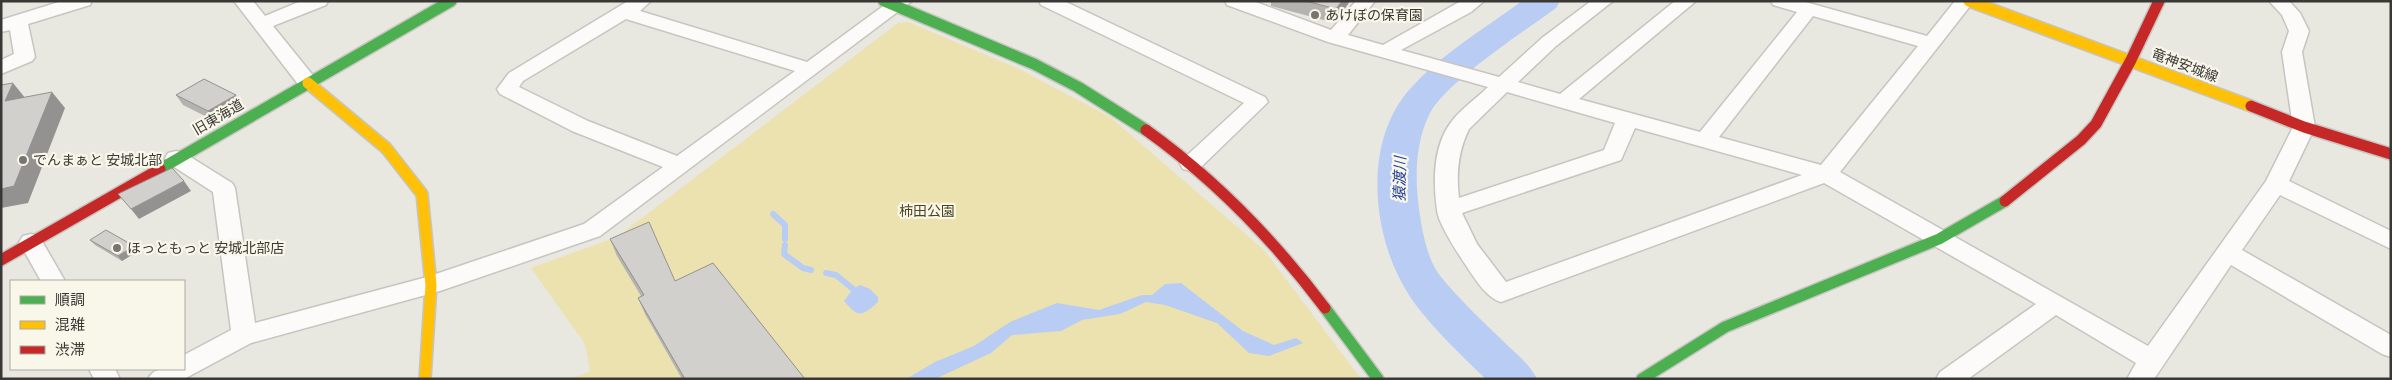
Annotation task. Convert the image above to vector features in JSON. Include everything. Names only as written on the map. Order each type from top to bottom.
[{"type":"street","points":[[1,68],[25,57],[10,23],[83,1]]},
{"type":"street","points":[[243,1],[308,83],[386,148],[422,194],[432,285],[424,379]]},
{"type":"street","points":[[261,24],[319,1]]},
{"type":"street","name":"旧東海道","points":[[1,260],[452,1]]},
{"type":"street","points":[[642,1],[516,77],[507,89],[580,126],[679,165]]},
{"type":"street","points":[[1048,1],[1258,102],[1192,164]]},
{"type":"street","points":[[1234,1],[1335,38],[1565,100],[1826,174],[2055,303],[2146,369],[2276,184],[2304,127],[2292,52],[2299,31],[2290,13],[2278,1]]},
{"type":"street","points":[[1335,38],[1366,1]]},
{"type":"street","points":[[1394,53],[1402,39],[1456,14],[1475,1]]},
{"type":"street","points":[[1604,1],[1498,82],[1460,126],[1451,140],[1445,179],[1448,210],[1459,236],[1476,264],[1501,293],[1826,174],[1965,1]]},
{"type":"street","points":[[1565,100],[1687,1]]},
{"type":"street","points":[[1780,1],[1930,43]]},
{"type":"street","name":"竜神安城線","points":[[1969,1],[2131,60],[2304,127],[2391,154]]},
{"type":"street","points":[[1642,379],[1725,327],[1939,239],[2011,198],[2082,140],[2096,124],[2131,60],[2159,1]]},
{"type":"street","points":[[185,366],[244,335],[432,285],[592,230],[810,69],[894,3],[1054,74],[1116,110],[1192,164],[1241,207],[1288,259],[1378,379]]},
{"type":"street","points":[[1705,140],[1808,10]]},
{"type":"street","points":[[624,12],[810,69]]},
{"type":"street","points":[[1448,210],[1613,155],[1628,118]]},
{"type":"street","points":[[176,158],[224,188],[244,335]]},
{"type":"street","points":[[2276,184],[2391,241]]},
{"type":"street","points":[[31,242],[51,280]]},
{"type":"street","points":[[2228,253],[2391,347]]},
{"type":"street","points":[[1949,379],[2055,303]]},
{"type":"street","points":[[161,379],[178,370]]},
{"type":"green space","name":"柿田公園","points":[[908,22],[1017,68],[1110,117],[1264,250],[1361,379],[568,379],[590,372],[585,344],[531,268],[617,237],[898,23]]},
{"type":"water","points":[[1181,283],[1243,331],[1274,345],[1296,338],[1303,343],[1269,356],[1249,353],[1217,323],[1165,305],[1146,302],[1120,314],[1082,320],[1061,331],[1012,335],[991,353],[935,379],[906,379],[935,362],[974,346],[1010,322],[1057,303],[1099,310],[1142,295],[1152,295],[1165,284]]},
{"type":"water","points":[[860,285],[870,289],[878,297],[878,302],[868,311],[860,314],[844,301],[853,289]]},
{"type":"building","points":[[1306,1],[1342,1],[1336,9]]},
{"type":"building","points":[[204,79],[236,95],[208,111],[176,95]]},
{"type":"building","points":[[13,83],[5,101],[52,92],[14,186],[1,189],[1,85]]},
{"type":"building","points":[[172,168],[184,181],[131,209],[118,194]]},
{"type":"building","points":[[649,222],[675,281],[713,263],[805,379],[685,379],[638,298],[644,295],[610,239]]},
{"type":"building","name":"ほっともっと 安城北部店","points":[[106,230],[134,246],[118,256],[90,240]]},
{"type":"waterway","name":"猿渡川","points":[[1515,379],[1467,333],[1423,283],[1406,242],[1401,220],[1398,198],[1399,153],[1411,114],[1435,85],[1452,69],[1544,1]]},
{"type":"waterway","points":[[773,214],[785,225],[785,239]]},
{"type":"waterway","points":[[785,245],[784,254],[803,268],[811,270]]},
{"type":"waterway","points":[[826,273],[836,275],[853,289]]},
{"type":"traffic: fast","points":[[160,169],[451,1]]},
{"type":"traffic: fast","points":[[884,1],[1034,64],[1078,87],[1146,130]]},
{"type":"traffic: fast","points":[[1642,379],[1725,327],[1939,239],[2005,201]]},
{"type":"traffic: fast","points":[[1325,308],[1378,379]]},
{"type":"traffic: slow","points":[[1969,1],[2251,106]]},
{"type":"traffic: slow","points":[[308,83],[386,148],[422,194],[431,285],[425,379]]},
{"type":"traffic: jam","points":[[2005,201],[2081,140],[2096,124],[2131,60],[2159,1]]},
{"type":"traffic: jam","points":[[2251,106],[2304,127],[2391,154]]},
{"type":"traffic: jam","points":[[1146,130],[1173,149],[1221,189],[1265,233],[1325,308]]},
{"type":"traffic: jam","points":[[1,260],[160,169]]},
{"type":"place","name":"あけぼの保育園","points":[[1315,15]]},
{"type":"place","name":"でんまぁと 安城北部","points":[[23,160]]},
{"type":"place","name":"ほっともっと 安城北部店","points":[[117,248]]}]
